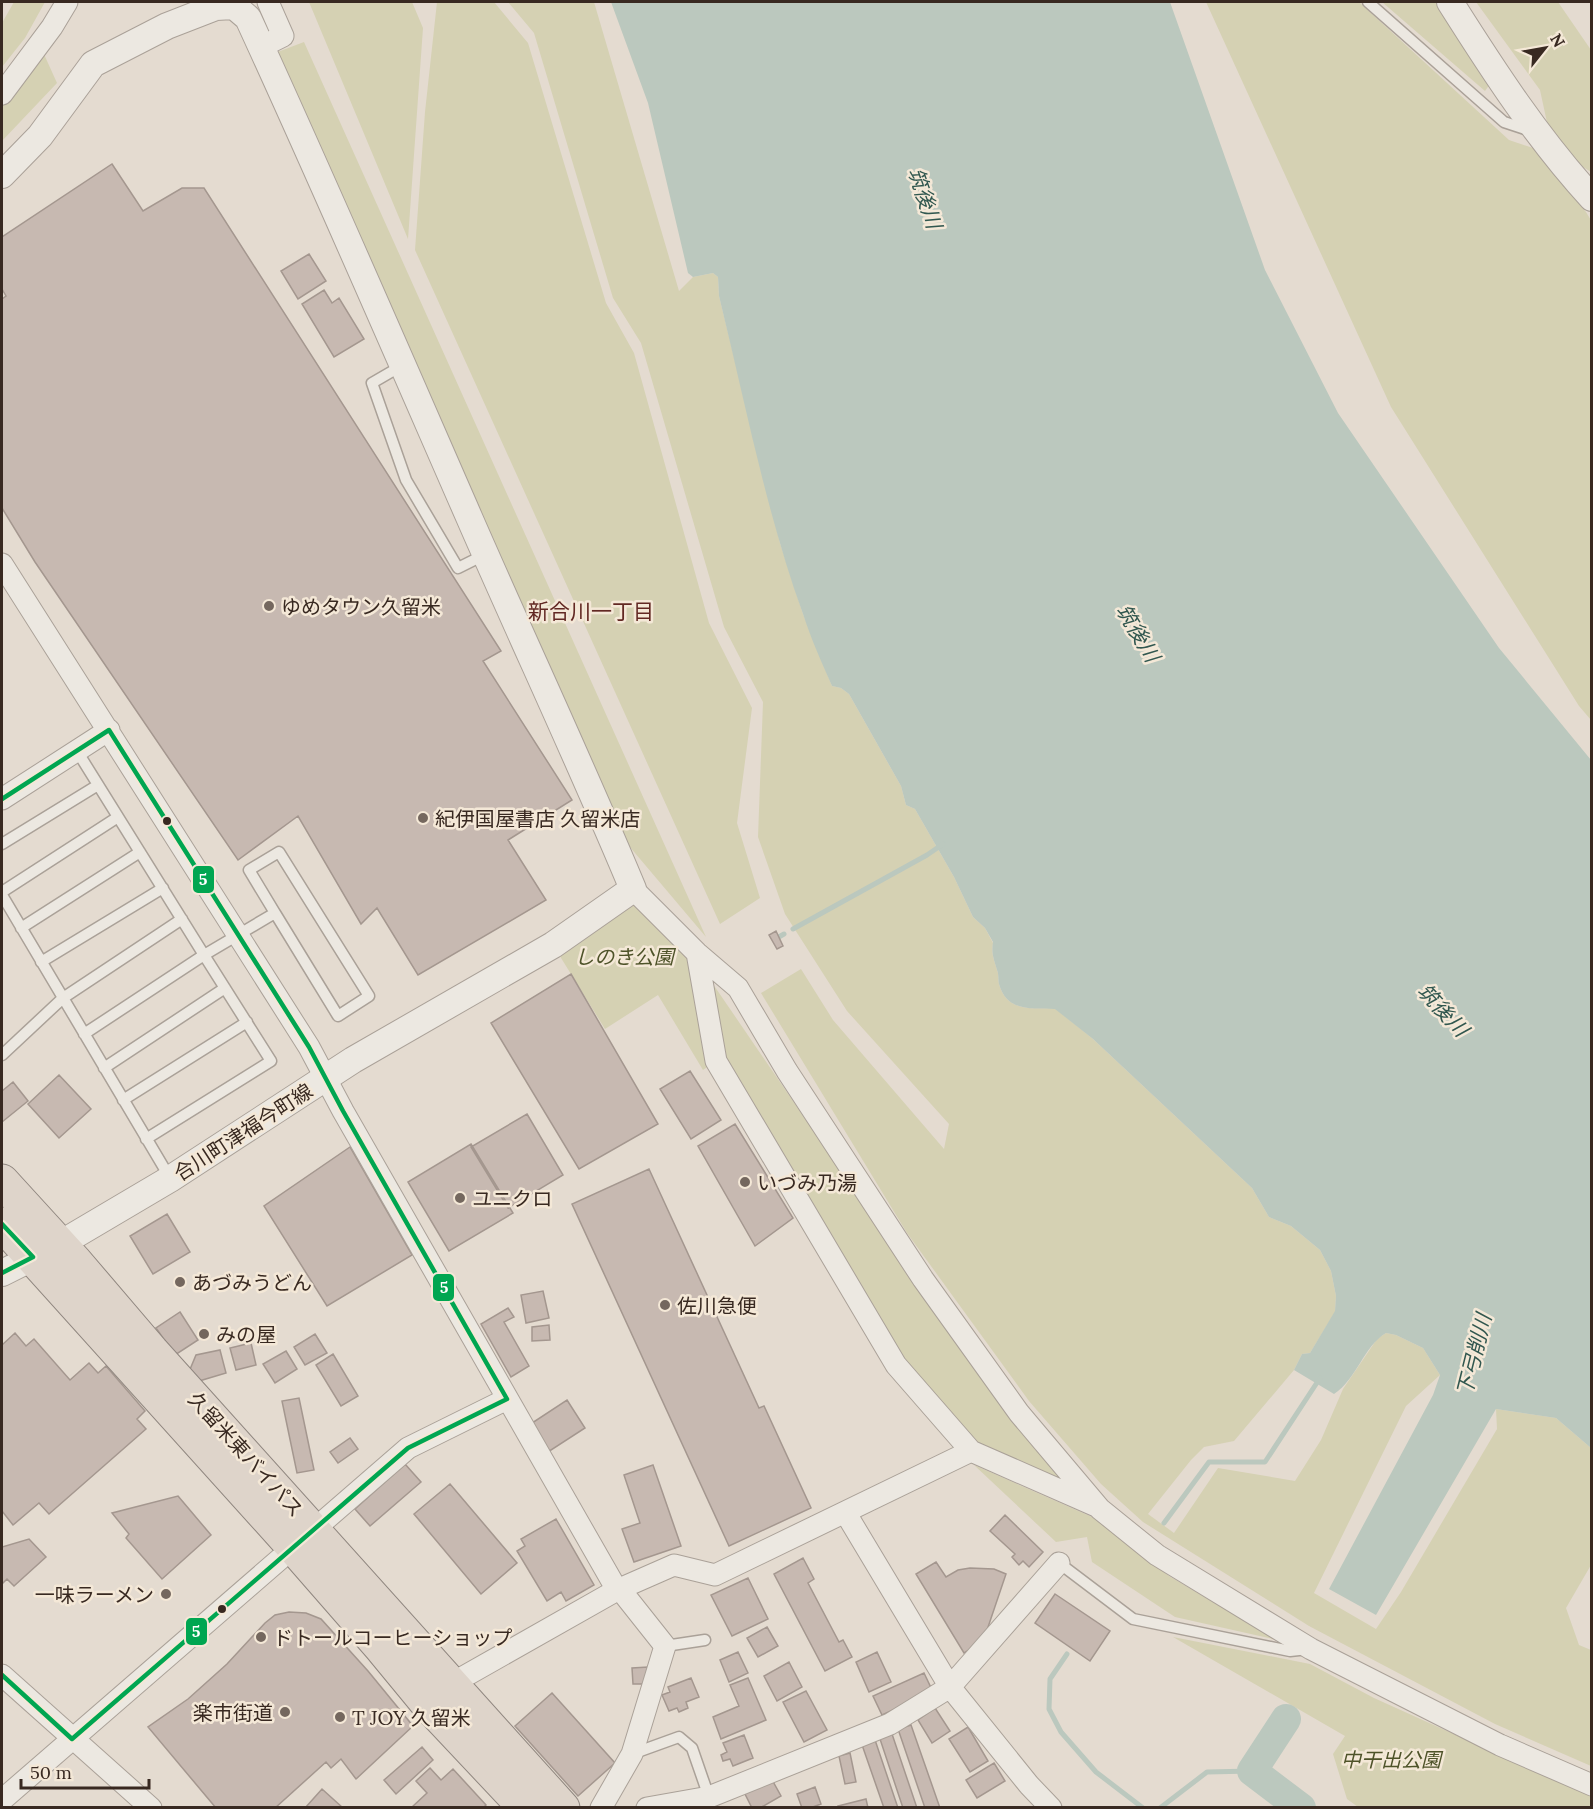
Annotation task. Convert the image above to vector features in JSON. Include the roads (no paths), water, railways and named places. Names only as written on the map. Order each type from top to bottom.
[{"type":"highway","name":"久留米東バイパス","points":[[2,1181],[46,1251]]},
{"type":"highway","name":"久留米東バイパス","points":[[2,1224],[46,1251],[152,1352],[303,1538],[382,1649],[429,1707],[525,1808]]},
{"type":"highway","name":"久留米東バイパス","points":[[303,1538],[451,1684],[563,1808]]},
{"type":"street","points":[[2,94],[52,27],[67,2]]},
{"type":"street","points":[[261,46],[283,36],[268,2]]},
{"type":"street","points":[[1450,2],[1537,133],[1559,162],[1592,198]]},
{"type":"street","points":[[2,175],[40,136],[93,64],[167,26],[216,7],[234,6],[248,18],[602,814],[633,889],[697,953],[738,988],[787,1071],[923,1279],[1019,1413],[1100,1509],[1157,1555],[1311,1649],[1500,1745],[1592,1785]]},
{"type":"street","points":[[1559,162],[1592,178]]},
{"type":"street","points":[[2,564],[58,656],[109,730],[303,1037],[507,1399],[618,1589],[666,1646],[632,1754],[601,1808]]},
{"type":"street","points":[[2,800],[109,730]]},
{"type":"street","name":"合川町津福今町線","points":[[2,1273],[46,1251],[170,1179],[353,1060],[553,945],[633,889]]},
{"type":"street","points":[[697,953],[716,1061],[896,1365],[971,1451],[1100,1509]]},
{"type":"street","points":[[2,1800],[408,1448],[507,1399]]},
{"type":"street","points":[[451,1684],[618,1589],[674,1565],[715,1575],[971,1451]]},
{"type":"street","points":[[844,1512],[950,1687],[1029,1785],[1051,1808]]},
{"type":"street","points":[[647,1808],[710,1797],[890,1724],[950,1687],[1059,1563]]},
{"type":"street","points":[[2,1675],[151,1808]]},
{"type":"lane","points":[[1368,2],[1503,122],[1537,133]]},
{"type":"lane","points":[[403,364],[372,383],[406,480],[458,568],[486,554]]},
{"type":"lane","points":[[77,751],[271,1061],[146,1139]]},
{"type":"lane","points":[[2,844],[98,785]]},
{"type":"lane","points":[[118,817],[2,893],[170,1179]]},
{"type":"lane","points":[[21,928],[140,852]]},
{"type":"lane","points":[[279,852],[369,996],[338,1016],[275,913],[249,870],[279,852]]},
{"type":"lane","points":[[41,962],[163,888]]},
{"type":"lane","points":[[84,1034],[204,955],[275,913]]},
{"type":"lane","points":[[2,1055],[63,998],[182,919]]},
{"type":"lane","points":[[104,1068],[225,988]]},
{"type":"lane","points":[[123,1100],[247,1022]]},
{"type":"lane","points":[[1059,1563],[1133,1619],[1290,1651],[1311,1649]]},
{"type":"lane","points":[[666,1646],[705,1640]]},
{"type":"lane","points":[[632,1754],[679,1737],[692,1748],[710,1797]]},
{"type":"water","name":"筑後川","points":[[611,2],[1170,2],[1265,270],[1338,413],[1499,648],[1591,760],[1591,1448],[1556,1418],[1496,1409],[1376,1615],[1329,1589],[1433,1395],[1440,1375],[1423,1348],[1396,1335],[1386,1333],[1371,1346],[1349,1380],[1334,1394],[1294,1370],[1302,1354],[1310,1353],[1335,1311],[1336,1296],[1331,1271],[1320,1250],[1291,1226],[1269,1217],[1252,1188],[1093,1039],[1055,1009],[1022,1007],[1008,1000],[1003,993],[993,956],[993,942],[985,928],[973,917],[954,877],[915,809],[906,805],[901,786],[849,694],[841,688],[832,686],[813,642],[767,497],[719,296],[718,277],[713,273],[693,277],[688,273],[648,103]]},
{"type":"waterway","points":[[793,929],[943,844]]},
{"type":"waterway","points":[[777,938],[784,934]]},
{"type":"waterway","points":[[1164,1523],[1209,1462],[1265,1462],[1320,1378]]},
{"type":"waterway","points":[[1067,1654],[1050,1679],[1049,1709],[1061,1732],[1096,1772],[1143,1808]]},
{"type":"waterway","name":"下弓削川","points":[[1286,1719],[1252,1771],[1301,1808]]},
{"type":"waterway","points":[[1160,1808],[1207,1772],[1252,1771]]},
{"type":"place","name":"ゆめタウン久留米","points":[[269,606]]},
{"type":"place","name":"紀伊国屋書店 久留米店","points":[[423,818]]},
{"type":"place","name":"いづみ乃湯","points":[[745,1182]]},
{"type":"place","name":"ユニクロ","points":[[460,1198]]},
{"type":"place","name":"あづみうどん","points":[[180,1282]]},
{"type":"place","name":"佐川急便","points":[[665,1305]]},
{"type":"place","name":"みの屋","points":[[204,1334]]},
{"type":"place","name":"一味ラーメン","points":[[166,1594]]},
{"type":"place","name":"ドトールコーヒーショップ","points":[[261,1637]]},
{"type":"place","name":"楽市街道","points":[[285,1712]]},
{"type":"place","name":"T JOY 久留米","points":[[340,1717]]},
{"type":"district","name":"新合川一丁目","points":[[591,611]]},
{"type":"park label","name":"しのき公園","points":[[624,956]]},
{"type":"park label","name":"中干出公園","points":[[1391,1759]]}]
